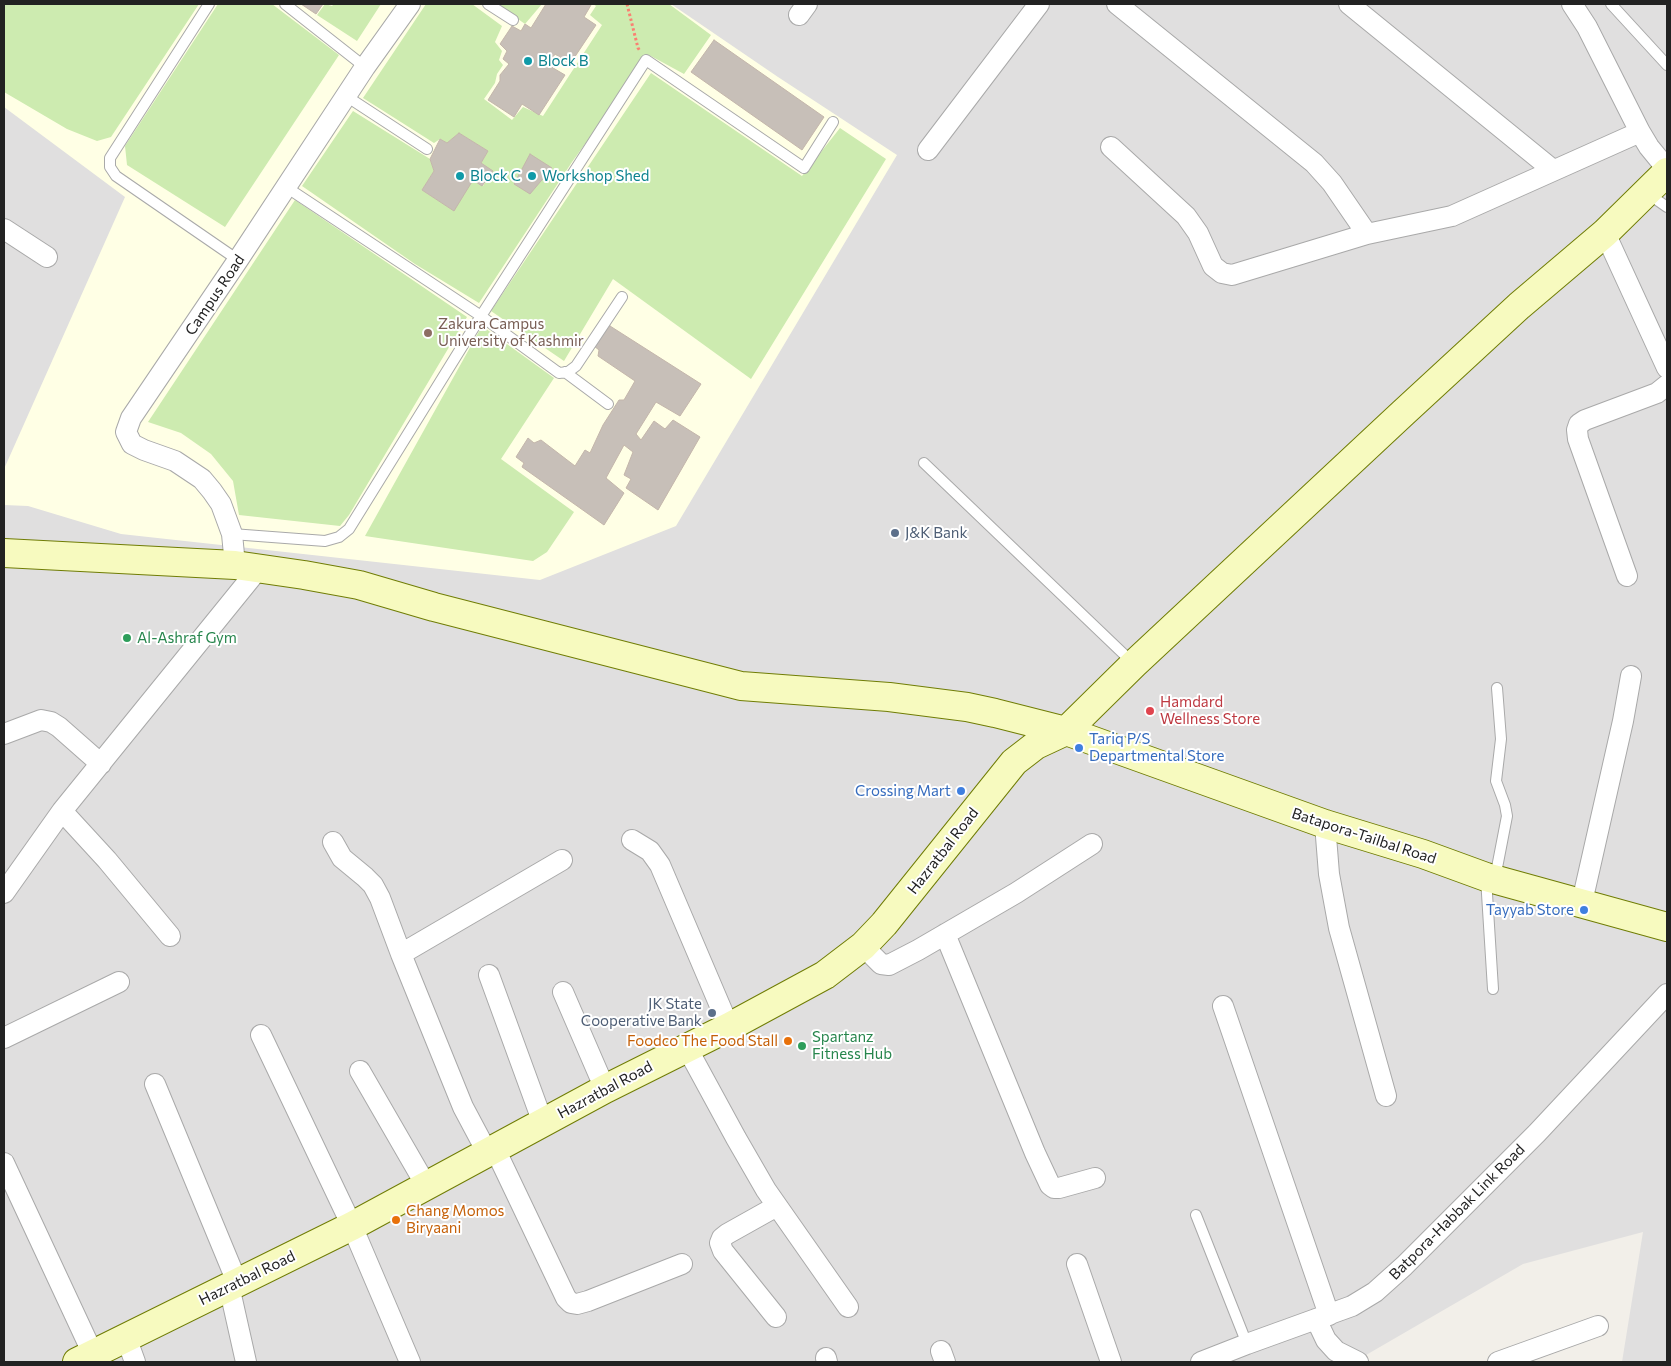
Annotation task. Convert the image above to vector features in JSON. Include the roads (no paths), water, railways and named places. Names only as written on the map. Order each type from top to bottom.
[{"type":"main road","name":"Hazratbal Road","points":[[85,1358],[131,1350],[233,1284],[352,1226],[605,1089],[730,1027],[825,976],[864,946],[907,896],[1014,762],[1036,745],[1066,731],[1134,664],[1519,306],[1605,233],[1657,200],[1667,170]]},
{"type":"main road","name":"Batapora-Tailbal Road","points":[[4,553],[247,567],[359,586],[741,686],[889,697],[967,707],[1066,731],[1325,824],[1423,854],[1490,878],[1667,927]]},
{"type":"street","name":"Campus Road","points":[[247,567],[221,504],[202,479],[175,461],[132,444],[126,432],[131,418],[238,260],[365,66],[410,4]]},
{"type":"street","points":[[928,150],[1040,4]]},
{"type":"street","points":[[1117,4],[1314,163],[1332,183],[1367,234]]},
{"type":"street","points":[[1349,4],[1553,170]]},
{"type":"street","points":[[1572,4],[1587,28],[1649,148],[1667,170]]},
{"type":"street","points":[[1111,147],[1186,216],[1198,233],[1213,266],[1222,273],[1232,275],[1367,234],[1452,216],[1640,132]]},
{"type":"street","points":[[4,228],[47,257]]},
{"type":"street","points":[[1605,233],[1667,368]]},
{"type":"street","points":[[1627,576],[1576,430],[1584,420],[1657,393],[1667,385]]},
{"type":"street","points":[[4,893],[62,811],[101,764],[247,567]]},
{"type":"street","points":[[1582,902],[1623,721],[1631,676]]},
{"type":"street","points":[[4,734],[41,720],[51,722],[101,764]]},
{"type":"street","points":[[62,811],[107,860],[170,936]]},
{"type":"street","points":[[1325,824],[1329,874],[1339,928],[1386,1096]]},
{"type":"street","points":[[632,840],[650,852],[660,865],[730,1027]]},
{"type":"street","points":[[333,842],[342,858],[373,885],[380,898],[463,1107],[492,1151],[566,1298],[571,1303],[577,1304],[588,1301],[682,1264]]},
{"type":"street","points":[[864,946],[881,964],[889,964],[918,950],[1016,893],[1092,844]]},
{"type":"street","points":[[401,954],[562,860]]},
{"type":"street","points":[[945,934],[1035,1153],[1050,1184],[1054,1188],[1059,1188],[1095,1178]]},
{"type":"street","points":[[489,975],[543,1122]]},
{"type":"street","points":[[4,1038],[119,982]]},
{"type":"street","points":[[563,992],[605,1089]]},
{"type":"street","name":"Batpora-Habbak Link Road","points":[[1201,1362],[1230,1357],[1247,1344],[1352,1306],[1375,1292],[1404,1266],[1537,1133],[1667,994]]},
{"type":"street","points":[[1223,1006],[1322,1317],[1326,1340],[1336,1350],[1358,1362]]},
{"type":"street","points":[[261,1035],[352,1226],[410,1362]]},
{"type":"street","points":[[688,1048],[736,1138],[776,1206],[848,1307]]},
{"type":"street","points":[[360,1071],[426,1187]]},
{"type":"street","points":[[155,1084],[233,1284],[246,1362]]},
{"type":"street","points":[[4,1163],[85,1358]]},
{"type":"street","points":[[776,1206],[727,1234],[720,1243],[723,1251],[776,1317]]},
{"type":"street","points":[[1077,1264],[1111,1362]]},
{"type":"street","points":[[1498,1362],[1598,1326]]},
{"type":"lane","points":[[209,4],[110,158],[110,167],[116,176],[238,260]]},
{"type":"lane","points":[[285,4],[365,66]]},
{"type":"lane","points":[[488,4],[513,20]]},
{"type":"lane","points":[[1611,4],[1667,65]]},
{"type":"lane","points":[[232,534],[325,541],[339,537],[349,529],[481,316],[646,60],[804,168],[833,122]]},
{"type":"lane","points":[[346,96],[427,149]]},
{"type":"lane","points":[[286,187],[481,316],[559,373],[576,366],[622,297]]},
{"type":"lane","points":[[565,372],[608,404]]},
{"type":"lane","points":[[924,463],[1134,664]]},
{"type":"lane","points":[[1493,989],[1490,878],[1506,826],[1505,805],[1496,781],[1501,739],[1496,688]]},
{"type":"lane","points":[[1196,1215],[1247,1344]]},
{"type":"place","name":"Block B","points":[[528,61]]},
{"type":"place","name":"Block C","points":[[460,176]]},
{"type":"place","name":"Workshop Shed","points":[[532,176]]},
{"type":"place","name":"Zakura Campus University of Kashmir","points":[[428,333]]},
{"type":"place","name":"J&K Bank","points":[[895,533]]},
{"type":"place","name":"Al-Ashraf Gym","points":[[127,638]]},
{"type":"place","name":"Hamdard Wellness Store","points":[[1150,711]]},
{"type":"place","name":"Tariq P/S Departmental Store","points":[[1079,748]]},
{"type":"place","name":"Crossing Mart","points":[[961,791]]},
{"type":"place","name":"Tayyab Store","points":[[1584,910]]},
{"type":"place","name":"JK State Cooperative Bank","points":[[712,1013]]},
{"type":"place","name":"Foodco The Food Stall","points":[[788,1041]]},
{"type":"place","name":"Spartanz Fitness Hub","points":[[802,1046]]},
{"type":"place","name":"Chang Momos Biryaani","points":[[396,1220]]}]
